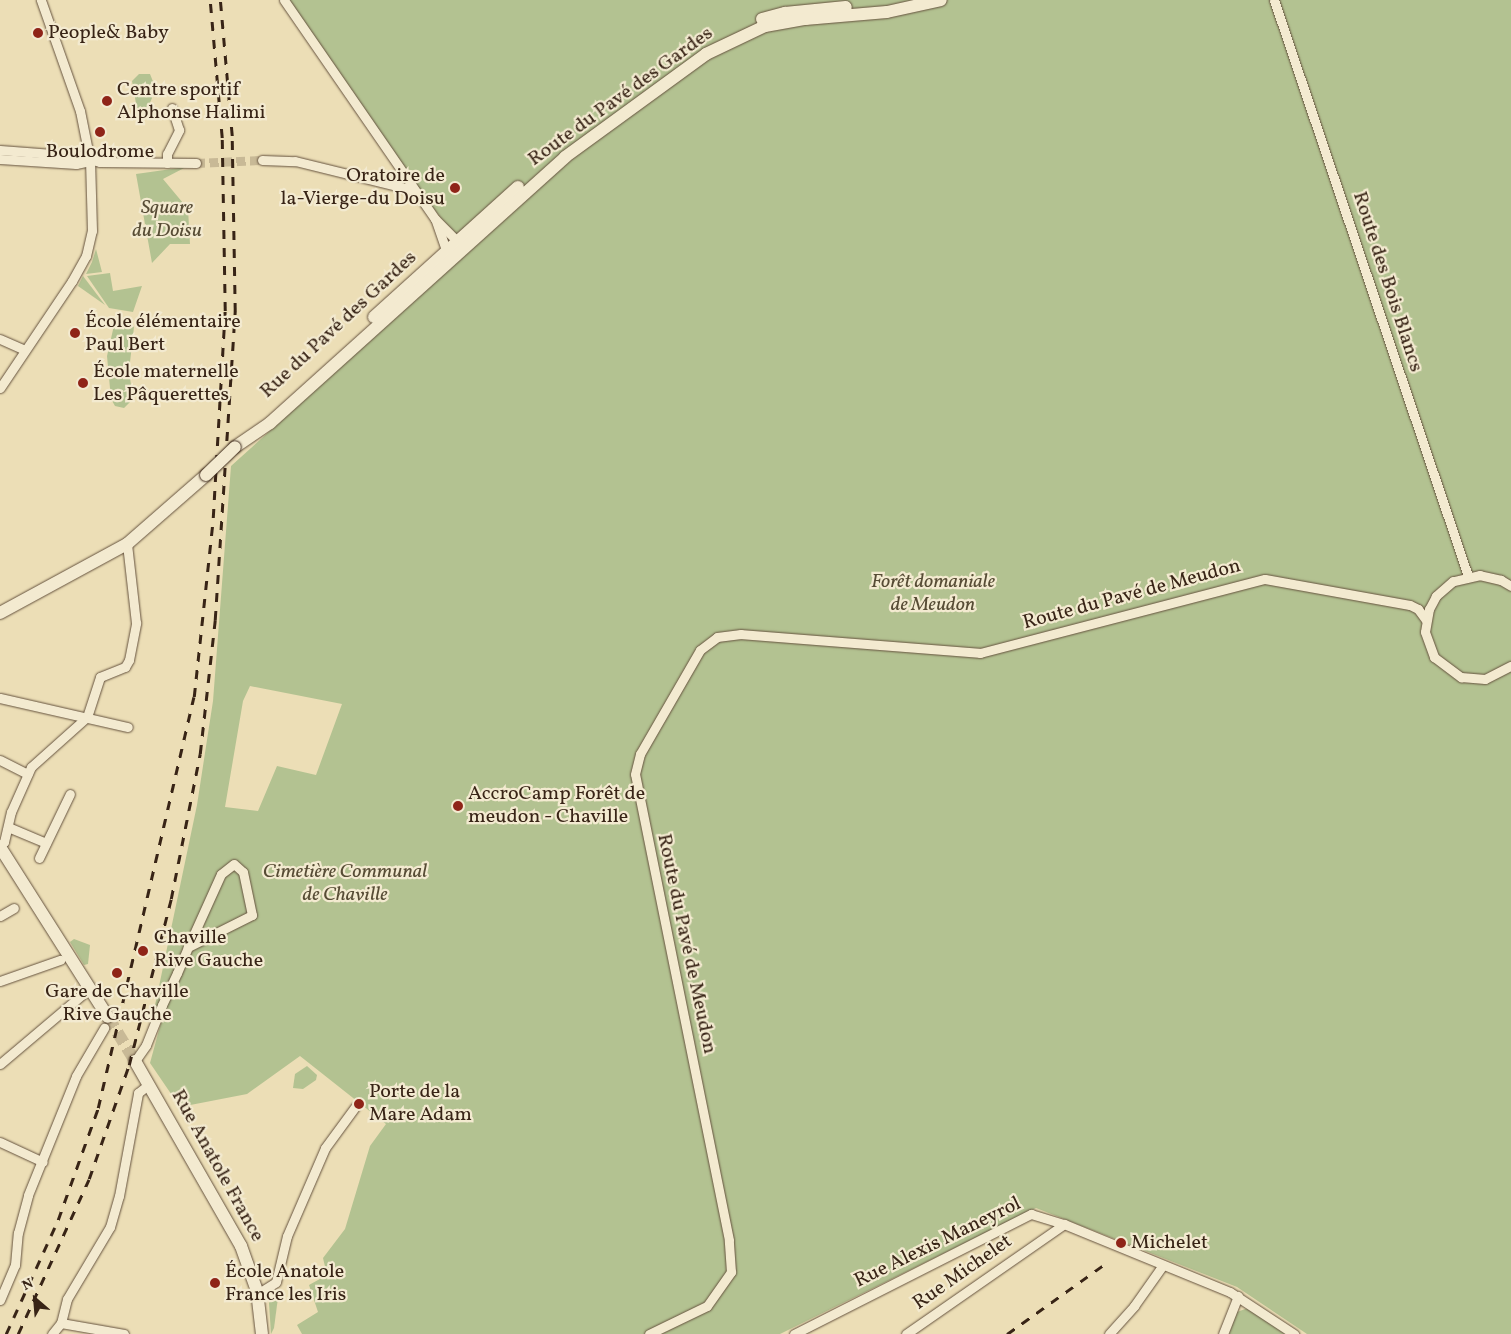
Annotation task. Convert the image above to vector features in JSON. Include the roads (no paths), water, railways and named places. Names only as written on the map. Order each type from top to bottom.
[{"type":"main road","name":"Route du Pavé des Gardes","points":[[460,245],[597,122],[702,47],[734,29],[785,13],[911,0]]},
{"type":"main road","name":"Route du Pavé des Gardes","points":[[460,245],[565,157],[728,41],[784,22],[887,12],[941,0]]},
{"type":"main road","name":"Rue du Pavé des Gardes","points":[[0,614],[127,544],[235,447],[270,423],[460,245]]},
{"type":"main road","points":[[0,846],[106,1023]]},
{"type":"main road","name":"Rue Anatole France","points":[[135,1061],[241,1246],[257,1294],[262,1334]]},
{"type":"street","points":[[0,388],[86,256],[92,231],[90,161],[80,111],[41,0]]},
{"type":"street","points":[[284,0],[417,194],[435,219],[460,245]]},
{"type":"street","name":"Route des Bois Blancs","points":[[1274,0],[1468,576]]},
{"type":"street","points":[[167,163],[167,154],[179,130],[172,108]]},
{"type":"street","points":[[0,150],[79,156],[90,161]]},
{"type":"street","points":[[0,159],[76,164],[90,161],[196,163]]},
{"type":"street","points":[[262,160],[295,161],[408,186],[417,194]]},
{"type":"street","points":[[435,219],[450,254]]},
{"type":"street","points":[[0,339],[25,350]]},
{"type":"street","points":[[0,846],[4,842],[11,812],[28,774],[86,717],[98,680],[104,674],[125,667],[133,649],[136,623],[127,544]]},
{"type":"street","points":[[1510,584],[1488,576],[1468,576],[1442,589],[1429,609],[1426,620],[1428,643],[1434,657],[1450,672],[1469,679],[1485,679],[1511,666]]},
{"type":"street","name":"Route du Pavé de Meudon","points":[[649,1334],[707,1306],[731,1272],[729,1240],[635,774],[640,754],[700,650],[717,637],[741,634],[980,653],[1265,579],[1410,605],[1418,609],[1426,620]]},
{"type":"street","points":[[0,698],[128,727]]},
{"type":"street","points":[[0,760],[28,774]]},
{"type":"street","points":[[39,858],[70,794]]},
{"type":"street","points":[[8,827],[46,843]]},
{"type":"street","points":[[135,1061],[146,1045],[188,947],[221,874],[234,864],[243,872],[252,915],[188,947]]},
{"type":"street","points":[[0,916],[14,908]]},
{"type":"street","points":[[0,981],[60,960]]},
{"type":"street","points":[[0,1064],[84,993]]},
{"type":"street","points":[[0,1300],[15,1264],[24,1207],[73,1084],[106,1023]]},
{"type":"street","points":[[52,1334],[61,1322],[67,1299],[110,1227],[138,1093],[149,1084]]},
{"type":"street","points":[[257,1294],[276,1282],[287,1236],[325,1148],[355,1106]]},
{"type":"street","points":[[0,1142],[43,1162]]},
{"type":"street","name":"Rue Alexis Maneyrol","points":[[794,1334],[1030,1214],[1064,1224],[1238,1296],[1294,1334]]},
{"type":"street","name":"Rue Michelet","points":[[906,1334],[1064,1224]]},
{"type":"street","points":[[1109,1334],[1134,1306],[1163,1265]]},
{"type":"street","points":[[1223,1334],[1238,1296]]},
{"type":"street","points":[[61,1322],[124,1334]]},
{"type":"tunnel","points":[[196,163],[262,160]]},
{"type":"tunnel","points":[[108,1017],[135,1061]]},
{"type":"railway","points":[[6,1334],[58,1220],[98,1108],[194,697],[213,518],[225,311],[222,138],[210,0]]},
{"type":"railway","points":[[18,1334],[89,1179],[129,1065],[171,899],[200,754],[215,620],[235,312],[232,136],[220,0]]},
{"type":"railway","points":[[1007,1334],[1102,1266]]},
{"type":"place","name":"People& Baby","points":[[38,33]]},
{"type":"place","name":"Centre sportif Alphonse Halimi","points":[[107,101]]},
{"type":"place","name":"Boulodrome","points":[[100,132]]},
{"type":"place","name":"Oratoire de la-Vierge-du Doisu","points":[[455,188]]},
{"type":"place","name":"École élémentaire Paul Bert","points":[[75,333]]},
{"type":"place","name":"École maternelle Les Pâquerettes","points":[[83,383]]},
{"type":"place","name":"AccroCamp Forêt de meudon - Chaville","points":[[458,806]]},
{"type":"place","name":"Chaville Rive Gauche","points":[[143,951]]},
{"type":"place","name":"Gare de Chaville Rive Gauche","points":[[117,973]]},
{"type":"place","name":"Porte de la Mare Adam","points":[[359,1104]]},
{"type":"place","name":"Michelet","points":[[1121,1243]]},
{"type":"place","name":"École Anatole France les Iris","points":[[215,1283]]},
{"type":"park label","name":"Square du Doisu","points":[[167,220]]},
{"type":"park label","name":"Forêt domaniale de Meudon","points":[[933,594]]},
{"type":"park label","name":"Cimetière Communal de Chaville","points":[[345,884]]}]
